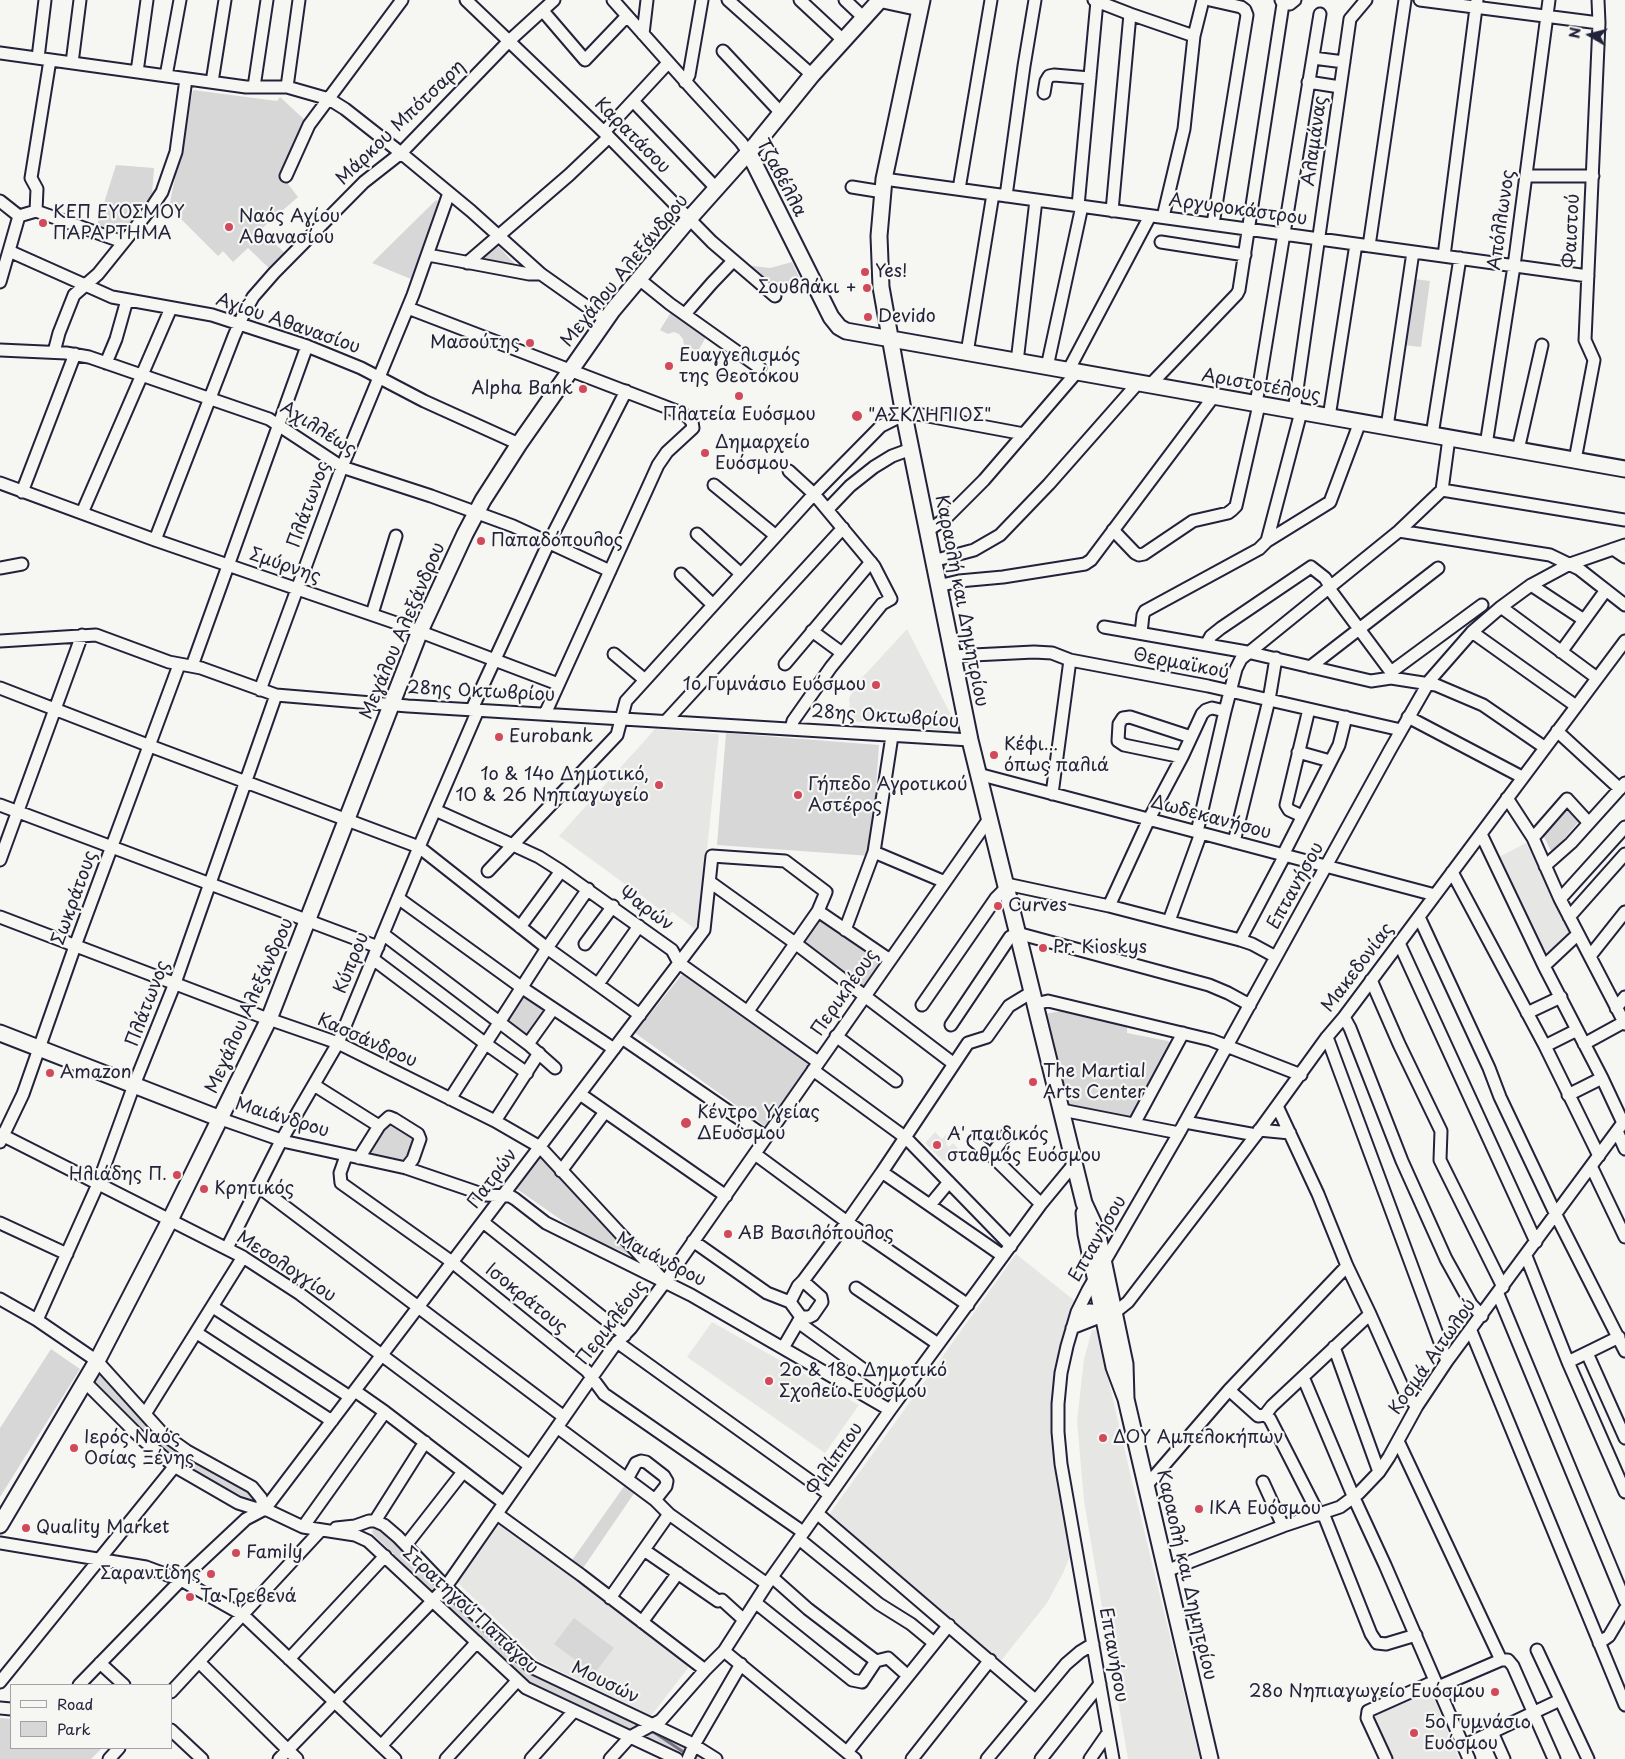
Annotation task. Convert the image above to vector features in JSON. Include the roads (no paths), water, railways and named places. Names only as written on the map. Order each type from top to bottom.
[{"type":"main road","name":"Μεγάλου Αλεξάνδρου","points":[[0,1525],[97,1360],[221,1119],[269,1019],[420,631],[477,512],[519,444],[606,320],[689,219],[782,114],[812,75],[882,0],[921,4]]},
{"type":"main road","name":"Καραολή και Δημητρίου","points":[[921,4],[883,186],[879,236],[880,276],[904,415],[970,740],[1084,1203],[1097,1231],[1104,1263],[1107,1313]]},
{"type":"main road","name":"Τζαβέλλα","points":[[749,153],[836,324],[846,331],[890,339]]},
{"type":"main road","name":"Αριστοτέλους","points":[[890,339],[1625,469]]},
{"type":"main road","name":"Μαιάνδρου","points":[[0,1033],[221,1119]]},
{"type":"main road","name":"Καραολή και Δημητρίου","points":[[1084,1203],[1086,1234],[1095,1277],[1125,1364],[1126,1399],[1210,1759]]},
{"type":"street","points":[[38,58],[45,0]]},
{"type":"street","points":[[72,62],[80,0]]},
{"type":"street","points":[[137,72],[147,0]]},
{"type":"street","points":[[166,76],[180,0]]},
{"type":"street","points":[[212,82],[225,0]]},
{"type":"street","points":[[254,88],[267,0]]},
{"type":"street","points":[[287,87],[299,0]]},
{"type":"street","points":[[286,176],[310,125],[402,0]]},
{"type":"street","name":"Καρατάσου","points":[[466,0],[606,134],[689,219],[733,261],[775,296]]},
{"type":"street","name":"Μάρκου Μπότσαρη","points":[[155,540],[209,399],[240,323],[253,297],[274,273],[364,182],[401,152],[509,41],[554,0]]},
{"type":"street","name":"Τζαβέλλα","points":[[613,0],[749,153]]},
{"type":"street","points":[[643,34],[647,0]]},
{"type":"street","points":[[685,82],[689,75],[702,0]]},
{"type":"street","points":[[728,0],[812,75]]},
{"type":"street","points":[[800,0],[843,40]]},
{"type":"street","points":[[845,0],[864,18]]},
{"type":"street","points":[[959,189],[991,0]]},
{"type":"street","points":[[1006,196],[1024,66],[1036,0]]},
{"type":"street","points":[[1047,367],[1080,206],[1096,0],[1194,36]]},
{"type":"street","points":[[1163,218],[1184,129],[1194,36],[1203,0]]},
{"type":"street","points":[[1210,0],[1241,7],[1247,15],[1214,224]]},
{"type":"street","points":[[933,562],[974,550],[1000,535],[1144,384],[1237,294],[1250,229],[1282,2],[1290,4],[1295,0]]},
{"type":"street","name":"Αλαμάνας","points":[[1267,540],[1298,411],[1319,239],[1350,19],[1366,0]]},
{"type":"street","points":[[1370,246],[1405,0]]},
{"type":"street","points":[[1420,0],[1477,4],[1546,17],[1599,23]]},
{"type":"street","name":"Απόλλωνος","points":[[1486,445],[1514,266],[1549,0]]},
{"type":"street","name":"Φαιστού","points":[[1575,460],[1594,360],[1585,340],[1599,23],[1598,0]]},
{"type":"street","points":[[1444,256],[1477,4]]},
{"type":"street","points":[[543,11],[585,60],[627,16]]},
{"type":"street","points":[[1112,210],[1130,14]]},
{"type":"street","points":[[1113,530],[1135,553],[1140,555],[1193,521],[1228,512],[1236,506],[1258,404],[1320,14]]},
{"type":"street","points":[[723,51],[782,114]]},
{"type":"street","points":[[0,53],[254,88],[287,87],[329,99],[346,109],[401,152],[541,274],[606,320]]},
{"type":"street","points":[[1312,58],[1344,62]]},
{"type":"street","points":[[36,211],[37,189],[31,178],[50,60]]},
{"type":"street","points":[[467,263],[569,175],[606,134],[639,92],[668,63]]},
{"type":"street","points":[[1044,93],[1049,76],[1090,78]]},
{"type":"street","points":[[54,352],[59,333],[76,292],[95,276],[152,208],[165,184],[176,152],[186,79]]},
{"type":"street","points":[[1308,82],[1340,87]]},
{"type":"street","points":[[633,101],[716,188]]},
{"type":"street","points":[[1526,176],[1593,176]]},
{"type":"street","name":"Αργυροκάστρου","points":[[852,187],[883,186],[959,189],[1588,276]]},
{"type":"street","name":"Πλάτωνος","points":[[260,690],[342,468],[408,308],[450,193]]},
{"type":"street","points":[[967,353],[993,194]]},
{"type":"street","points":[[1017,362],[1036,200]]},
{"type":"street","points":[[0,201],[20,216]]},
{"type":"street","points":[[20,216],[36,211],[123,242]]},
{"type":"street","points":[[0,282],[20,216]]},
{"type":"street","points":[[927,532],[951,514],[984,480],[1024,434],[1072,371],[1150,216]]},
{"type":"street","points":[[1161,242],[1245,256]]},
{"type":"street","points":[[1329,417],[1356,244]]},
{"type":"street","name":"Αγίου Αθανασίου","points":[[9,251],[103,293],[127,300],[204,313],[307,346],[348,362],[519,444]]},
{"type":"street","points":[[1387,427],[1413,252]]},
{"type":"street","points":[[428,255],[528,274],[541,274]]},
{"type":"street","points":[[1432,435],[1460,258]]},
{"type":"street","points":[[685,314],[733,261]]},
{"type":"street","points":[[639,279],[760,368]]},
{"type":"street","points":[[106,363],[116,339],[127,300]]},
{"type":"street","points":[[82,513],[171,308]]},
{"type":"street","points":[[408,308],[626,391],[690,418],[692,422],[693,428],[667,452],[658,465],[545,714]]},
{"type":"street","points":[[1518,450],[1542,345]]},
{"type":"street","points":[[192,666],[307,346]]},
{"type":"street","name":"Αχιλλέως","points":[[0,350],[75,354],[269,419],[342,468],[477,512],[513,526],[610,571]]},
{"type":"street","points":[[22,492],[75,354]]},
{"type":"street","name":"Κύπρου","points":[[227,1248],[281,1141],[338,1043],[435,810],[495,659],[549,542],[626,391]]},
{"type":"street","points":[[938,586],[959,581],[1083,566],[1090,560],[1214,396]]},
{"type":"street","points":[[488,871],[617,735],[626,701],[814,494],[877,430],[888,422],[904,415],[922,414],[1024,434]]},
{"type":"street","points":[[1141,634],[1145,611],[1259,549],[1267,540],[1330,502],[1360,422]]},
{"type":"street","points":[[1169,920],[1199,833],[1225,711],[1237,665],[1247,652],[1399,531],[1442,490],[1449,438]]},
{"type":"street","points":[[828,509],[850,486],[874,467],[892,456],[911,449]]},
{"type":"street","points":[[789,471],[828,509],[871,562],[891,599],[882,604],[842,653],[793,721],[791,729]]},
{"type":"street","name":"Σμύρνης","points":[[0,483],[228,566],[420,631],[558,684]]},
{"type":"street","points":[[714,485],[776,536]]},
{"type":"street","points":[[1442,490],[1625,520]]},
{"type":"street","points":[[666,721],[843,528]]},
{"type":"street","points":[[1399,531],[1546,554],[1570,564],[1625,605]]},
{"type":"street","points":[[696,534],[741,574]]},
{"type":"street","points":[[372,614],[396,536]]},
{"type":"street","name":"Επτανήσου","points":[[1113,1759],[1062,1471],[1058,1432],[1059,1388],[1073,1324],[1095,1277],[1179,1133],[1428,683],[1472,632],[1501,607],[1532,585],[1570,564],[1625,545]]},
{"type":"street","points":[[1613,549],[1625,558]]},
{"type":"street","points":[[785,664],[871,562]]},
{"type":"street","points":[[0,568],[22,564]]},
{"type":"street","points":[[1206,645],[1211,636],[1220,628],[1311,567],[1325,578],[1391,676],[1428,683],[1450,690],[1483,706],[1544,747]]},
{"type":"street","points":[[1310,667],[1438,568]]},
{"type":"street","points":[[681,574],[713,605]]},
{"type":"street","points":[[1532,585],[1584,620]]},
{"type":"street","points":[[1561,652],[1606,590]]},
{"type":"street","points":[[1104,627],[1247,652],[1371,682],[1391,676],[1482,605]]},
{"type":"street","points":[[1501,607],[1597,678]]},
{"type":"street","points":[[812,632],[842,653]]},
{"type":"street","points":[[1472,632],[1576,706]]},
{"type":"street","points":[[0,860],[82,635]]},
{"type":"street","name":"28ης Οκτωβρίου","points":[[0,641],[96,635],[179,665],[192,666],[276,695],[392,705],[970,740]]},
{"type":"street","name":"Μακεδονίας","points":[[1073,1324],[1121,1308],[1128,1302],[1258,1133],[1544,747],[1625,641]]},
{"type":"street","name":"Θερμαϊκού","points":[[953,656],[1034,652],[1052,653],[1070,660],[1230,691],[1401,730]]},
{"type":"street","points":[[614,654],[645,680]]},
{"type":"street","points":[[1234,842],[1269,700],[1276,658]]},
{"type":"street","points":[[1052,794],[1070,660]]},
{"type":"street","name":"Σωκράτους","points":[[1,1138],[21,1100],[179,665]]},
{"type":"street","points":[[0,688],[419,847],[547,948],[640,1015]]},
{"type":"street","name":"Πλάτωνος","points":[[37,1320],[98,1184],[134,1085],[175,983],[276,695]]},
{"type":"street","points":[[1110,906],[1149,819],[1182,757],[1202,714],[1212,708],[1225,711]]},
{"type":"street","points":[[1302,816],[1289,810],[1286,805],[1309,709]]},
{"type":"street","points":[[1182,757],[1124,745],[1118,740],[1119,724],[1123,718],[1130,717],[1191,736]]},
{"type":"street","points":[[1408,717],[1522,777]]},
{"type":"street","points":[[1240,940],[1340,742],[1346,718]]},
{"type":"street","points":[[1545,866],[1571,843],[1622,786],[1557,731]]},
{"type":"street","points":[[845,930],[874,852],[892,736]]},
{"type":"street","points":[[1298,752],[1330,761]]},
{"type":"street","name":"Δωδεκανήσου","points":[[978,774],[1435,895]]},
{"type":"street","points":[[1507,798],[1534,838],[1560,899],[1624,1023],[1584,1044]]},
{"type":"street","points":[[1534,838],[1568,799],[1589,823]]},
{"type":"street","points":[[0,805],[378,947]]},
{"type":"street","name":"Ψαρών","points":[[435,810],[539,857],[588,889],[672,950],[679,963],[748,1011],[906,1138],[1011,1246]]},
{"type":"street","name":"Περικλέους","points":[[279,1759],[333,1701],[445,1588],[592,1377],[665,1282],[726,1196],[989,819]]},
{"type":"street","points":[[1560,899],[1625,826]]},
{"type":"street","points":[[1481,834],[1544,966],[1602,1078],[1622,1125],[1625,1149]]},
{"type":"street","points":[[874,852],[945,882]]},
{"type":"street","points":[[1569,917],[1625,854]]},
{"type":"street","name":"Πατρών","points":[[265,1509],[704,930],[712,856],[785,861],[826,892],[818,911]]},
{"type":"street","points":[[520,927],[561,871]]},
{"type":"street","points":[[1452,872],[1544,1046],[1598,1156]]},
{"type":"street","points":[[710,882],[795,943],[954,1064]]},
{"type":"street","points":[[922,1005],[996,898],[1010,885],[1022,886],[1169,920],[1252,944],[1276,957]]},
{"type":"street","points":[[450,1099],[547,948],[588,889]]},
{"type":"street","points":[[398,898],[553,1009],[614,1049]]},
{"type":"street","points":[[586,944],[612,906]]},
{"type":"street","points":[[748,1011],[818,911],[890,960]]},
{"type":"street","points":[[1590,956],[1625,912]]},
{"type":"street","points":[[1419,916],[1489,1068],[1500,1097],[1556,1215],[1625,1351]]},
{"type":"street","name":"Κασσάνδρου","points":[[0,917],[269,1019],[338,1043],[495,1121],[540,1147],[665,1282]]},
{"type":"street","points":[[598,984],[639,926]]},
{"type":"street","points":[[951,1025],[1010,937],[1017,933],[1209,985],[1250,1005]]},
{"type":"street","points":[[383,934],[528,1044],[555,1068]]},
{"type":"street","points":[[1544,966],[1578,934]]},
{"type":"street","points":[[1399,943],[1536,1242]]},
{"type":"street","points":[[373,958],[526,1073]]},
{"type":"street","points":[[1371,980],[1399,1044],[1441,1131],[1440,1160],[1501,1291],[1625,1601]]},
{"type":"street","points":[[1527,1013],[1561,997]]},
{"type":"street","points":[[1616,1008],[1625,997]]},
{"type":"street","points":[[790,1302],[798,1286],[847,1222],[906,1138],[968,1043],[987,1037],[1010,1006],[1033,998],[1183,1033],[1211,1040],[1301,1075]]},
{"type":"street","points":[[528,1044],[553,1009]]},
{"type":"street","points":[[1344,1017],[1402,1161],[1446,1258],[1472,1304],[1482,1316]]},
{"type":"street","points":[[1544,1046],[1578,1030]]},
{"type":"street","points":[[1134,1124],[1183,1033]]},
{"type":"street","points":[[836,1036],[896,1081]]},
{"type":"street","points":[[622,1038],[766,1137]]},
{"type":"street","points":[[1327,1038],[1447,1362]]},
{"type":"street","points":[[495,1121],[539,1053]]},
{"type":"street","points":[[1568,1095],[1602,1078]]},
{"type":"street","points":[[314,1085],[378,1126]]},
{"type":"street","points":[[580,1094],[726,1196]]},
{"type":"street","points":[[1277,1106],[1318,1194],[1347,1266],[1406,1395],[1417,1406]]},
{"type":"street","points":[[1060,1108],[1179,1133]]},
{"type":"street","points":[[561,1171],[606,1112]]},
{"type":"street","points":[[359,1158],[378,1126],[389,1118],[394,1119],[418,1134],[420,1139],[420,1145],[406,1168]]},
{"type":"street","name":"Μαιάνδρου","points":[[221,1119],[281,1141],[406,1168],[485,1195],[515,1199],[546,1223],[691,1295],[890,1410]]},
{"type":"street","points":[[1185,1122],[1258,1133],[1290,1133]]},
{"type":"street","name":"Κοσμά Αιτωλού","points":[[1166,1571],[1283,1526],[1340,1507],[1354,1498],[1379,1472],[1417,1406],[1447,1362],[1622,1125]]},
{"type":"street","points":[[991,1155],[1006,1134]]},
{"type":"street","name":"Μεσολογγίου","points":[[1,1138],[98,1184],[243,1257],[300,1294],[530,1466]]},
{"type":"street","points":[[974,1140],[1041,1204]]},
{"type":"street","points":[[755,1154],[847,1222],[968,1305]]},
{"type":"street","name":"Ισοκράτους","points":[[346,1156],[340,1173],[341,1184],[452,1262],[587,1371],[604,1394],[801,1536],[879,1604],[912,1624],[934,1643]]},
{"type":"street","name":"Φιλίππου","points":[[610,1759],[630,1737],[661,1720],[705,1670],[724,1652],[770,1581],[900,1396],[1041,1204],[1074,1164]]},
{"type":"street","points":[[1591,1166],[1625,1237]]},
{"type":"street","points":[[882,1172],[1003,1256]]},
{"type":"street","points":[[930,1206],[949,1182]]},
{"type":"street","points":[[259,1187],[564,1417]]},
{"type":"street","points":[[482,1222],[621,1338],[830,1495]]},
{"type":"street","points":[[0,1224],[67,1254]]},
{"type":"street","points":[[693,1241],[767,1293],[790,1302],[799,1319],[900,1396]]},
{"type":"street","points":[[1526,1256],[1568,1362],[1625,1492]]},
{"type":"street","points":[[145,1414],[243,1257]]},
{"type":"street","points":[[1146,1486],[1229,1390],[1347,1266]]},
{"type":"street","points":[[799,1319],[809,1318],[814,1315],[822,1302],[821,1297],[803,1281]]},
{"type":"street","points":[[856,1288],[938,1344]]},
{"type":"street","points":[[0,1299],[37,1320],[97,1360],[163,1434],[186,1452],[252,1487],[261,1498],[265,1509],[246,1519],[181,1580],[80,1684]]},
{"type":"street","points":[[213,1307],[352,1394],[386,1412],[504,1503]]},
{"type":"street","points":[[1229,1390],[1258,1416],[1265,1414],[1370,1314]]},
{"type":"street","points":[[783,1348],[799,1319]]},
{"type":"street","points":[[1471,1331],[1625,1705]]},
{"type":"street","points":[[197,1333],[332,1421]]},
{"type":"street","points":[[1568,1362],[1619,1336]]},
{"type":"street","points":[[1334,1347],[1379,1472]]},
{"type":"street","points":[[1587,1353],[1625,1438]]},
{"type":"street","points":[[1303,1377],[1469,1759]]},
{"type":"street","name":"Στρατηγού Παπάγου","points":[[84,1381],[142,1439],[175,1464],[238,1503],[265,1509],[303,1526],[355,1535],[363,1539],[385,1556],[517,1681],[530,1690],[677,1759]]},
{"type":"street","points":[[303,1526],[386,1412]]},
{"type":"street","points":[[1265,1414],[1270,1419],[1321,1514],[1376,1643],[1386,1644],[1416,1635]]},
{"type":"street","points":[[557,1427],[627,1479],[669,1514],[808,1608],[876,1662]]},
{"type":"street","points":[[172,1691],[321,1530],[376,1521],[424,1442]]},
{"type":"street","points":[[1398,1442],[1500,1660]]},
{"type":"street","points":[[0,1682],[186,1452]]},
{"type":"street","points":[[627,1479],[636,1463],[641,1460],[646,1462],[664,1476],[667,1481],[666,1486],[654,1500]]},
{"type":"street","points":[[406,1545],[463,1472]]},
{"type":"street","points":[[1263,1482],[1283,1526]]},
{"type":"street","points":[[497,1514],[705,1670]]},
{"type":"street","points":[[610,1598],[669,1514]]},
{"type":"street","points":[[818,1514],[1035,1700]]},
{"type":"street","name":"Μουσών","points":[[376,1521],[390,1530],[406,1545],[445,1588],[531,1667],[694,1745],[716,1759]]},
{"type":"street","points":[[0,1542],[146,1567],[181,1580],[243,1614],[396,1759]]},
{"type":"street","points":[[644,1550],[718,1601],[722,1600],[744,1620]]},
{"type":"street","points":[[289,1658],[385,1556]]},
{"type":"street","points":[[642,1622],[678,1573]]},
{"type":"street","points":[[756,1603],[852,1680],[862,1682],[876,1662],[888,1658],[908,1676]]},
{"type":"street","points":[[1599,1642],[1609,1636],[1625,1609]]},
{"type":"street","points":[[724,1652],[851,1756],[908,1676],[949,1625]]},
{"type":"street","points":[[381,1746],[477,1642]]},
{"type":"street","points":[[987,1759],[1070,1660],[1093,1644]]},
{"type":"street","points":[[1537,1650],[1588,1759]]},
{"type":"street","points":[[912,1759],[990,1660]]},
{"type":"street","points":[[1386,1759],[1368,1720],[1367,1714],[1370,1710],[1500,1660],[1506,1660],[1512,1664],[1554,1759]]},
{"type":"street","points":[[199,1662],[297,1759]]},
{"type":"street","points":[[100,1663],[123,1684]]},
{"type":"street","points":[[688,1759],[694,1745],[741,1664]]},
{"type":"street","points":[[446,1759],[517,1681]]},
{"type":"street","points":[[1041,1759],[1100,1684]]},
{"type":"street","points":[[1463,1746],[1560,1700]]},
{"type":"street","points":[[531,1759],[574,1711]]},
{"type":"street","points":[[172,1731],[201,1758]]},
{"type":"street","points":[[1492,1732],[1504,1759]]},
{"type":"street","points":[[1090,1759],[1108,1733]]},
{"type":"street","points":[[109,1759],[118,1749]]},
{"type":"waterway","points":[[655,1733],[688,1755]]},
{"type":"place","name":"ΚΕΠ ΕΥΟΣΜΟΥ ΠΑΡΑΡΤΗΜΑ","points":[[43,223]]},
{"type":"place","name":"Ναός Αγίου Αθανασίου","points":[[229,227]]},
{"type":"place","name":"Yes!","points":[[865,272]]},
{"type":"place","name":"Σουβλάκι +","points":[[867,288]]},
{"type":"place","name":"Devido","points":[[868,317]]},
{"type":"place","name":"Μασούτης","points":[[530,343]]},
{"type":"place","name":"Ευαγγελισμός της Θεοτόκου","points":[[669,366]]},
{"type":"place","name":"Alpha Bank","points":[[583,389]]},
{"type":"place","name":"Πλατεία Ευόσμου","points":[[739,396]]},
{"type":"place","name":"\"ΑΣΚΛΗΠΙΟΣ\"","points":[[857,416]]},
{"type":"place","name":"Δημαρχείο Ευόσμου","points":[[705,453]]},
{"type":"place","name":"Παπαδόπουλος","points":[[481,541]]},
{"type":"place","name":"1ο Γυμνάσιο Ευόσμου","points":[[876,685]]},
{"type":"place","name":"Eurobank","points":[[499,737]]},
{"type":"place","name":"Κέφι... όπως παλιά","points":[[994,755]]},
{"type":"place","name":"1ο & 14ο Δημοτικό, 10 & 26 Νηπιαγωγείο","points":[[659,785]]},
{"type":"place","name":"Γήπεδο Αγροτικού Αστέρος","points":[[798,795]]},
{"type":"place","name":"Curves","points":[[998,906]]},
{"type":"place","name":"Pr. Kioskys","points":[[1043,948]]},
{"type":"place","name":"Amazon","points":[[50,1073]]},
{"type":"place","name":"The Martial Arts Center","points":[[1033,1082]]},
{"type":"place","name":"Κέντρο Υγείας ΔΕυόσμου","points":[[686,1123]]},
{"type":"place","name":"Α' παιδικός σταθμός Ευόσμου","points":[[937,1145]]},
{"type":"place","name":"Ηλιάδης Π.","points":[[177,1175]]},
{"type":"place","name":"Κρητικός","points":[[204,1189]]},
{"type":"place","name":"ΑΒ Βασιλόπουλος","points":[[728,1234]]},
{"type":"place","name":"2ο & 18ο Δημοτικό Σχολείο Ευόσμου","points":[[769,1381]]},
{"type":"place","name":"ΔΟΥ Αμπελοκήπων","points":[[1103,1438]]},
{"type":"place","name":"Ιερός Ναός Οσίας Ξένης","points":[[74,1448]]},
{"type":"place","name":"ΙΚΑ Ευόσμου","points":[[1199,1509]]},
{"type":"place","name":"Quality Market","points":[[26,1528]]},
{"type":"place","name":"Family","points":[[236,1553]]},
{"type":"place","name":"Σαραντίδης","points":[[211,1574]]},
{"type":"place","name":"Τα Γρεβενά","points":[[190,1597]]},
{"type":"place","name":"28ο Νηπιαγωγείο Ευόσμου","points":[[1495,1692]]},
{"type":"place","name":"5ο Γυμνάσιο Ευόσμου","points":[[1414,1733]]}]
